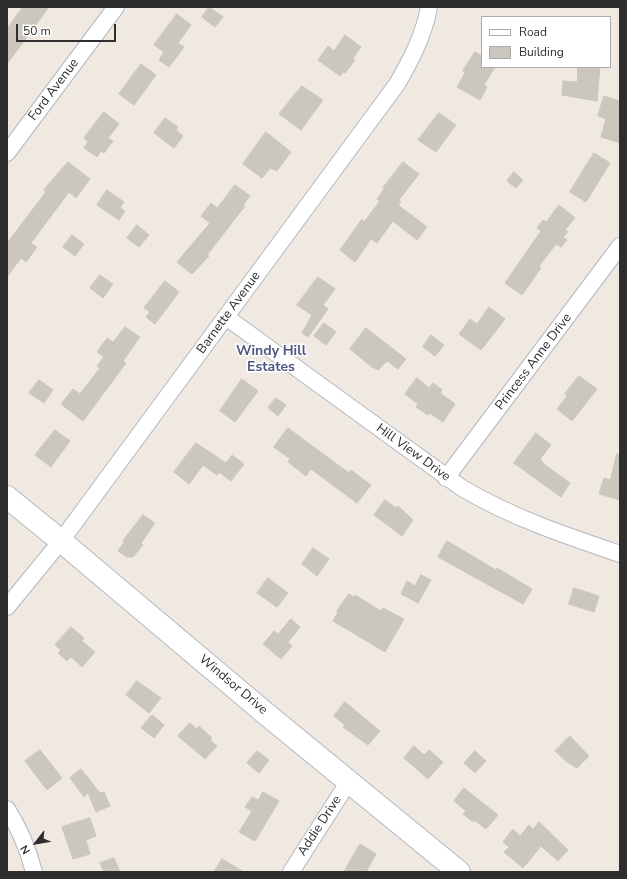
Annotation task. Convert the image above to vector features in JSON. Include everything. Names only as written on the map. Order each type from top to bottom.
[{"type":"street","name":"Ford Avenue","points":[[7,153],[116,7]]},
{"type":"street","name":"Barnette Avenue","points":[[7,607],[61,541],[397,84],[411,60],[420,40],[429,7]]},
{"type":"street","name":"Princess Anne Drive","points":[[446,478],[618,254]]},
{"type":"street","name":"Hill View Drive","points":[[226,317],[446,478],[493,506],[525,521],[620,554]]},
{"type":"street","name":"Windsor Drive","points":[[7,497],[258,708],[459,872]]},
{"type":"street","name":"Addie Drive","points":[[291,872],[349,781]]},
{"type":"street","points":[[7,809],[19,828],[28,848],[34,872]]},
{"type":"building","points":[[23,7],[49,7],[7,64],[7,29]]},
{"type":"building","points":[[209,7],[223,17],[215,27],[202,17]]},
{"type":"building","points":[[177,14],[191,25],[178,43],[184,47],[169,67],[159,60],[164,52],[154,45]]},
{"type":"building","points":[[345,35],[361,47],[353,58],[355,60],[345,73],[344,71],[340,76],[318,60],[328,46],[334,51]]},
{"type":"building","points":[[475,52],[481,55],[481,68],[494,68],[484,85],[487,87],[480,100],[457,87],[465,73],[463,71]]},
{"type":"building","points":[[141,64],[156,75],[134,105],[119,94]]},
{"type":"building","points":[[578,68],[600,68],[597,101],[562,95],[563,81],[577,82]]},
{"type":"building","points":[[302,86],[323,100],[301,130],[279,114]]},
{"type":"building","points":[[604,96],[620,101],[620,143],[601,137],[606,119],[598,116]]},
{"type":"building","points":[[104,112],[119,124],[108,138],[113,141],[104,153],[101,151],[97,157],[84,148],[88,142],[84,138]]},
{"type":"building","points":[[439,113],[456,125],[436,152],[418,140]]},
{"type":"building","points":[[165,118],[178,127],[176,130],[183,136],[174,148],[154,133]]},
{"type":"building","points":[[266,132],[291,152],[277,171],[270,168],[262,178],[243,164]]},
{"type":"building","points":[[594,153],[610,163],[586,202],[570,192]]},
{"type":"building","points":[[68,162],[90,179],[76,198],[69,192],[31,243],[37,247],[26,262],[21,258],[7,277],[7,243],[46,192],[44,190]]},
{"type":"building","points":[[403,162],[419,174],[399,200],[401,202],[398,205],[427,227],[417,240],[393,221],[377,243],[371,239],[355,262],[340,250],[362,219],[364,222],[380,201],[377,199],[384,189],[383,188]]},
{"type":"building","points":[[514,172],[523,180],[516,188],[507,181]]},
{"type":"building","points":[[235,185],[250,196],[243,205],[245,206],[207,255],[209,256],[192,274],[177,262],[210,223],[201,216],[211,203],[217,208]]},
{"type":"building","points":[[107,190],[124,202],[120,208],[125,211],[119,220],[97,205]]},
{"type":"building","points":[[559,205],[575,218],[565,230],[568,232],[563,237],[567,240],[561,247],[556,244],[539,266],[541,268],[522,295],[505,283],[541,231],[537,228],[543,220],[546,222]]},
{"type":"building","points":[[137,225],[149,235],[139,247],[127,238]]},
{"type":"building","points":[[72,235],[84,244],[75,256],[63,247]]},
{"type":"building","points":[[100,275],[113,284],[103,298],[90,288]]},
{"type":"building","points":[[318,277],[335,289],[323,305],[328,309],[308,337],[302,333],[312,315],[297,305]]},
{"type":"building","points":[[165,281],[179,292],[155,324],[146,317],[150,312],[144,308]]},
{"type":"building","points":[[489,307],[505,319],[481,350],[459,334],[470,319],[477,324]]},
{"type":"building","points":[[324,323],[336,332],[326,345],[314,336]]},
{"type":"building","points":[[125,327],[140,337],[123,361],[126,363],[83,421],[61,404],[73,389],[80,394],[100,368],[97,366],[104,357],[97,352],[107,338],[113,342]]},
{"type":"building","points":[[366,328],[406,359],[398,369],[387,361],[378,370],[373,368],[350,349]]},
{"type":"building","points":[[431,335],[444,345],[435,356],[423,347]]},
{"type":"building","points":[[579,376],[597,389],[572,421],[557,409],[567,396],[565,394]]},
{"type":"building","points":[[417,378],[429,388],[433,383],[442,390],[440,393],[455,404],[443,422],[430,413],[428,415],[416,407],[418,404],[405,394]]},
{"type":"building","points":[[242,379],[258,391],[235,422],[220,411]]},
{"type":"building","points":[[39,380],[53,390],[44,403],[29,393]]},
{"type":"building","points":[[276,398],[286,405],[278,416],[268,408]]},
{"type":"building","points":[[288,428],[349,473],[351,470],[371,485],[357,503],[311,469],[306,476],[288,462],[290,459],[274,447]]},
{"type":"building","points":[[55,430],[70,441],[51,467],[35,455]]},
{"type":"building","points":[[536,433],[551,445],[540,459],[545,465],[570,483],[561,497],[514,463]]},
{"type":"building","points":[[196,443],[226,463],[232,455],[244,464],[231,481],[219,472],[217,475],[203,465],[189,484],[174,472]]},
{"type":"building","points":[[617,454],[620,455],[620,500],[599,494],[604,478],[610,480]]},
{"type":"building","points":[[385,500],[396,508],[398,506],[413,520],[402,536],[374,515]]},
{"type":"building","points":[[143,515],[155,523],[141,543],[143,545],[133,557],[127,557],[118,551],[124,542],[123,541]]},
{"type":"building","points":[[447,541],[532,589],[523,604],[438,557]]},
{"type":"building","points":[[313,548],[329,559],[317,576],[302,564]]},
{"type":"building","points":[[421,575],[431,580],[418,603],[401,594],[407,581],[415,586]]},
{"type":"building","points":[[268,578],[288,593],[277,607],[257,593]]},
{"type":"building","points":[[574,588],[599,596],[594,612],[569,604]]},
{"type":"building","points":[[349,594],[354,597],[355,595],[381,611],[383,608],[404,619],[385,652],[333,621],[338,612],[337,611]]},
{"type":"building","points":[[291,619],[300,627],[288,642],[292,646],[281,659],[263,644],[274,631],[278,634]]},
{"type":"building","points":[[71,627],[84,638],[82,641],[95,652],[82,667],[71,657],[67,661],[58,653],[61,650],[55,645]]},
{"type":"building","points":[[137,681],[161,698],[149,713],[126,695]]},
{"type":"building","points":[[345,702],[380,731],[368,745],[343,727],[345,725],[334,716]]},
{"type":"building","points":[[152,715],[164,725],[154,738],[141,728]]},
{"type":"building","points":[[190,723],[197,729],[199,726],[212,738],[210,740],[217,746],[205,759],[178,736]]},
{"type":"building","points":[[570,736],[589,756],[577,768],[567,762],[555,751]]},
{"type":"building","points":[[414,746],[424,755],[429,750],[443,762],[428,779],[404,758]]},
{"type":"building","points":[[40,750],[62,778],[47,790],[25,761]]},
{"type":"building","points":[[257,751],[269,760],[259,773],[247,763]]},
{"type":"building","points":[[475,751],[486,761],[475,773],[464,763]]},
{"type":"building","points":[[81,769],[100,793],[104,792],[110,806],[96,812],[88,793],[84,797],[70,778]]},
{"type":"building","points":[[464,788],[498,815],[486,829],[474,820],[473,822],[463,814],[466,811],[454,801]]},
{"type":"building","points":[[263,792],[279,801],[255,841],[239,832],[252,811],[245,807],[252,797],[258,800]]},
{"type":"building","points":[[90,818],[96,836],[86,840],[90,854],[73,859],[62,827]]},
{"type":"building","points":[[539,822],[568,850],[558,861],[541,846],[523,868],[504,852],[509,847],[503,842],[513,829],[520,836],[529,825],[533,829]]},
{"type":"building","points":[[360,844],[376,854],[366,872],[344,872]]},
{"type":"building","points":[[114,858],[120,872],[104,872],[100,863]]},
{"type":"building","points":[[222,859],[244,872],[214,872]]},
{"type":"district","name":"Windy Hill Estates","points":[[271,360]]}]
